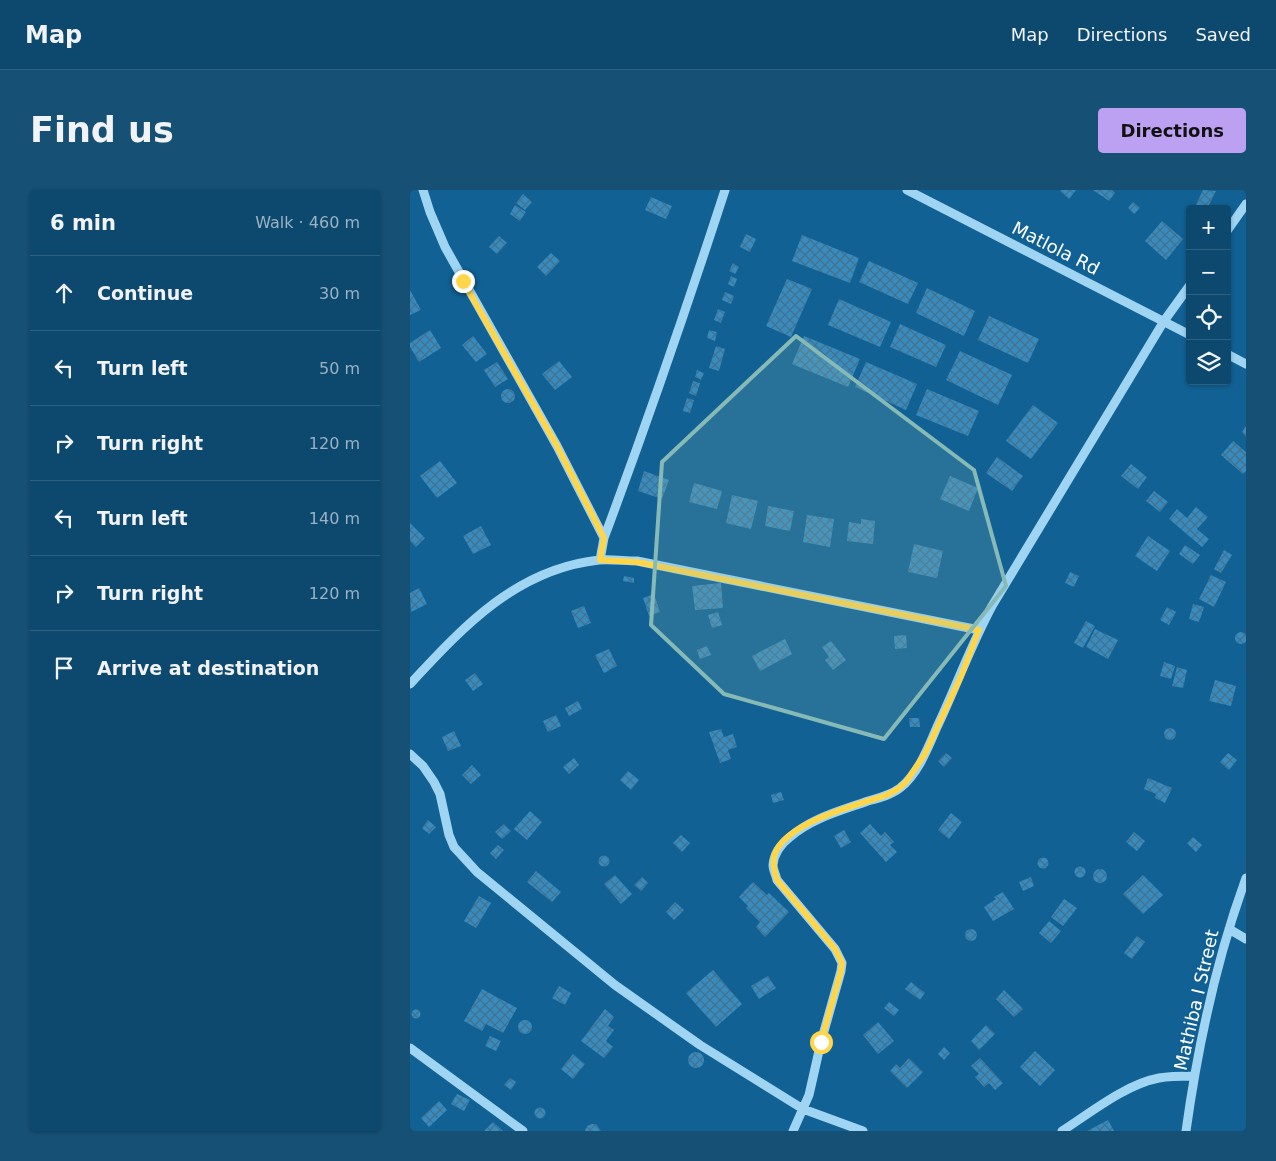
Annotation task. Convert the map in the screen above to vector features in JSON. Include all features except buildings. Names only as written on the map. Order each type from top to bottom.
[{"type":"street","points":[[424,190],[430,212],[449,256],[557,446],[604,538]]},
{"type":"street","points":[[600,560],[604,538],[670,358],[725,190]]},
{"type":"street","name":"Matlola Rd","points":[[907,190],[1186,333]]},
{"type":"street","points":[[1231,225],[1246,204]]},
{"type":"street","points":[[793,1131],[809,1095],[842,963],[835,949],[777,880],[773,867],[775,853],[784,841],[800,828],[816,819],[887,795],[906,782],[925,754],[961,676],[979,630],[992,606],[1164,321],[1186,291]]},
{"type":"street","points":[[1231,356],[1246,364]]},
{"type":"street","points":[[410,684],[463,628],[492,604],[518,587],[538,576],[567,566],[600,560],[637,562],[979,630]]},
{"type":"street","points":[[410,754],[423,766],[440,794],[449,834],[454,847],[477,872],[615,985],[700,1044],[804,1109],[863,1131]]},
{"type":"street","name":"Mathiba I Street","points":[[1186,1131],[1194,1076],[1209,1005],[1229,929],[1246,878]]},
{"type":"street","points":[[1229,929],[1246,939]]},
{"type":"street","points":[[410,1048],[523,1131]]},
{"type":"street","points":[[1062,1131],[1128,1088],[1160,1078],[1194,1076]]},
{"type":"highlighted area","points":[[796,336],[974,470],[1006,586],[884,739],[724,694],[651,625],[662,462]]},
{"type":"route","points":[[463,281],[557,446],[604,538],[600,560],[637,562],[979,630],[961,676],[925,754],[906,782],[887,795],[816,819],[800,828],[784,841],[775,853],[773,867],[777,880],[835,949],[842,963],[821,1042]]}]
